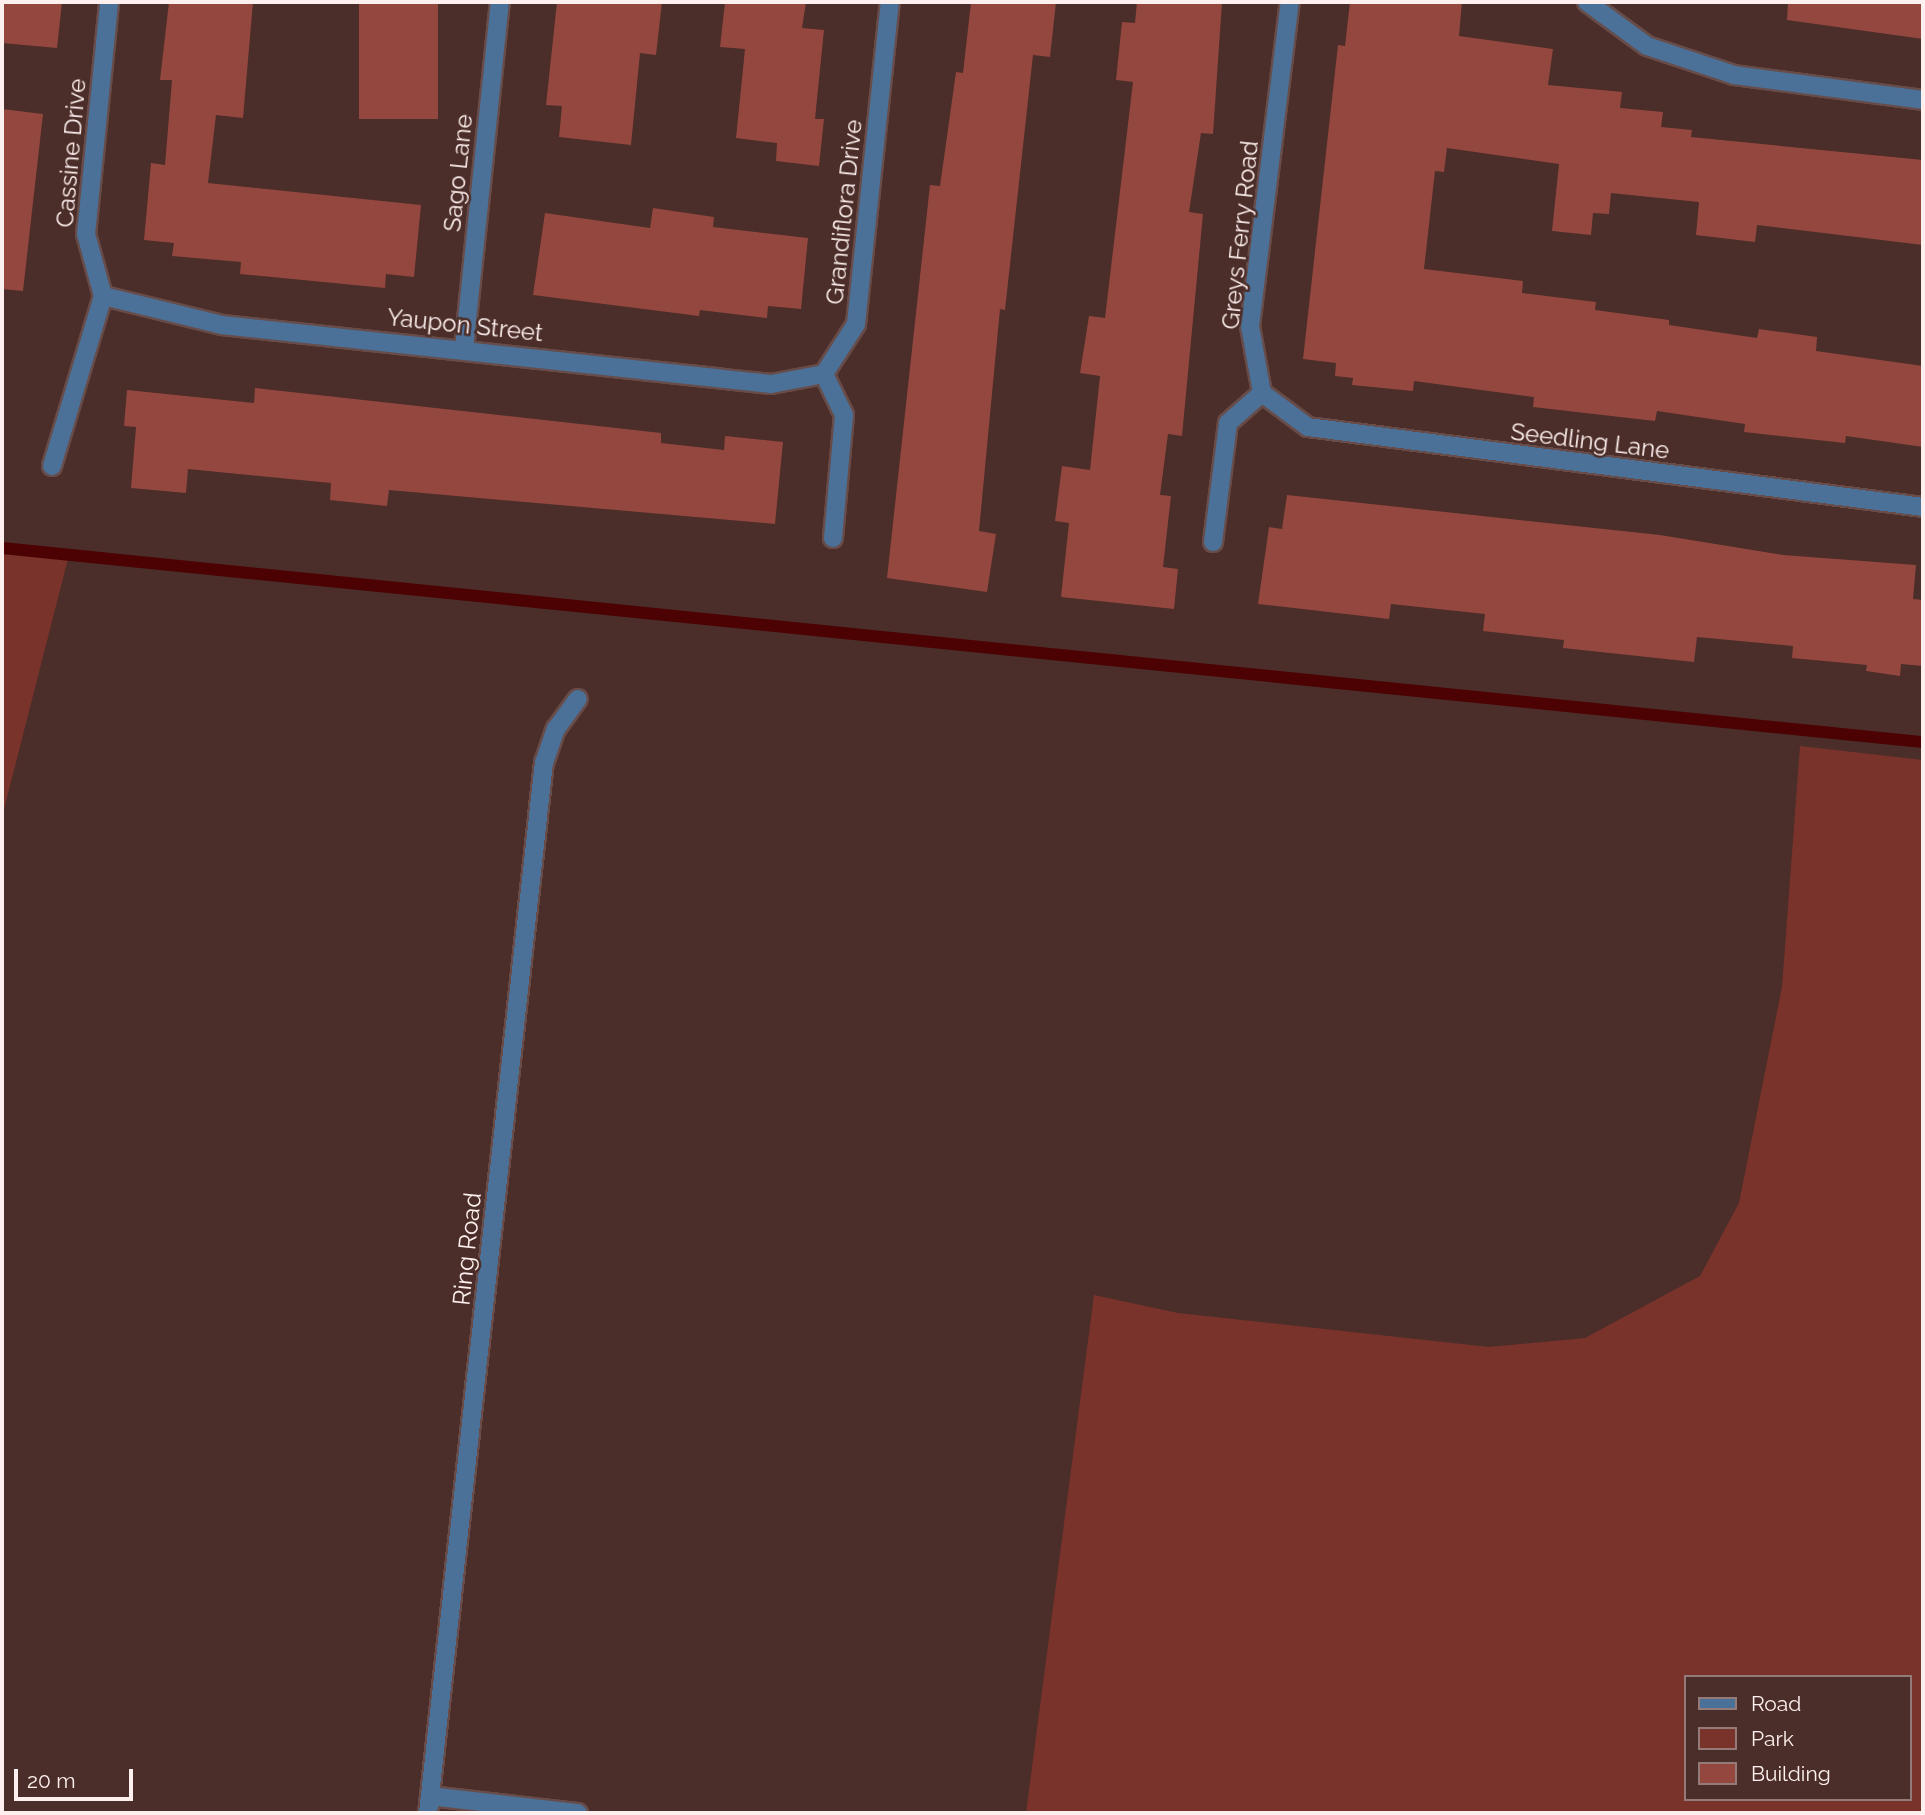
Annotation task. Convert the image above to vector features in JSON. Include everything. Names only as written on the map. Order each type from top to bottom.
[{"type":"street","name":"Cassine Drive","points":[[103,296],[86,234],[109,2]]},
{"type":"street","name":"Sago Lane","points":[[464,349],[500,2]]},
{"type":"street","name":"Grandiflora Drive","points":[[824,374],[856,324],[890,2]]},
{"type":"street","name":"Greys Ferry Road","points":[[1262,393],[1250,326],[1290,2]]},
{"type":"street","points":[[1587,2],[1647,46],[1734,75],[1923,100]]},
{"type":"street","name":"Yaupon Street","points":[[103,296],[222,325],[771,384],[824,374]]},
{"type":"street","points":[[52,466],[103,296]]},
{"type":"street","points":[[824,374],[844,415],[832,538]]},
{"type":"street","points":[[1213,542],[1228,423],[1262,393]]},
{"type":"street","name":"Seedling Lane","points":[[1262,393],[1308,427],[1923,507]]},
{"type":"street","name":"Ring Road","points":[[429,1805],[544,763],[556,729],[578,699]]},
{"type":"street","points":[[429,1805],[578,1813]]},
{"type":"green space","points":[[2,543],[70,551],[2,817]]},
{"type":"green space","points":[[1800,746],[1923,760],[1923,1813],[1026,1813],[1094,1295],[1178,1313],[1489,1347],[1585,1338],[1700,1276],[1739,1203],[1782,987]]},
{"type":"building","points":[[2,2],[62,2],[57,48],[2,43]]},
{"type":"building","points":[[169,2],[253,2],[243,118],[216,115],[208,183],[421,205],[414,277],[386,274],[385,288],[240,274],[241,262],[172,256],[174,243],[144,240],[151,163],[165,165],[172,80],[160,80]]},
{"type":"building","points":[[359,2],[438,2],[438,119],[359,119]]},
{"type":"building","points":[[557,2],[662,2],[656,55],[640,53],[631,145],[559,137],[562,106],[546,105]]},
{"type":"building","points":[[725,2],[806,2],[802,28],[824,30],[815,119],[824,119],[819,166],[776,161],[777,143],[736,138],[745,49],[720,47]]},
{"type":"building","points":[[971,2],[1056,2],[1050,57],[1033,55],[1005,310],[1000,309],[979,531],[996,534],[987,592],[887,578],[930,185],[940,186],[956,72],[963,73]]},
{"type":"building","points":[[1137,2],[1222,2],[1213,134],[1201,133],[1189,212],[1203,214],[1182,436],[1168,434],[1160,495],[1171,496],[1163,567],[1178,569],[1174,609],[1061,597],[1069,523],[1055,521],[1062,466],[1090,470],[1100,376],[1080,373],[1089,316],[1105,318],[1133,82],[1116,80],[1122,22],[1135,23]]},
{"type":"building","points":[[1350,2],[1462,2],[1459,36],[1553,49],[1548,85],[1622,92],[1620,108],[1663,112],[1661,127],[1692,130],[1691,137],[1923,160],[1923,245],[1757,225],[1755,242],[1696,235],[1699,202],[1611,193],[1609,214],[1593,213],[1591,235],[1552,231],[1559,164],[1447,148],[1444,172],[1435,171],[1424,269],[1523,281],[1522,293],[1596,302],[1595,310],[1669,320],[1669,325],[1757,338],[1759,329],[1817,337],[1816,351],[1923,366],[1923,447],[1846,436],[1845,443],[1744,432],[1745,424],[1657,411],[1655,421],[1533,407],[1534,397],[1414,381],[1413,391],[1352,385],[1353,378],[1335,376],[1336,363],[1303,359],[1338,45],[1345,46]]},
{"type":"building","points":[[1788,2],[1923,2],[1923,39],[1787,20]]},
{"type":"building","points":[[2,109],[43,114],[23,291],[2,289]]},
{"type":"building","points":[[653,208],[714,217],[713,227],[808,238],[801,309],[768,306],[767,318],[700,310],[699,316],[533,295],[545,213],[650,228]]},
{"type":"building","points":[[255,388],[661,433],[661,443],[724,450],[725,436],[783,442],[775,524],[389,490],[387,506],[330,500],[331,483],[188,469],[186,493],[131,488],[136,427],[124,426],[127,390],[254,403]]},
{"type":"building","points":[[1287,495],[1660,535],[1783,555],[1916,565],[1913,599],[1923,600],[1923,666],[1901,664],[1900,676],[1866,671],[1867,665],[1792,658],[1793,646],[1697,637],[1694,662],[1563,648],[1564,640],[1483,631],[1485,614],[1391,604],[1389,619],[1258,604],[1269,527],[1282,529]]},
{"type":"waterway","points":[[2,548],[1923,742]]}]
